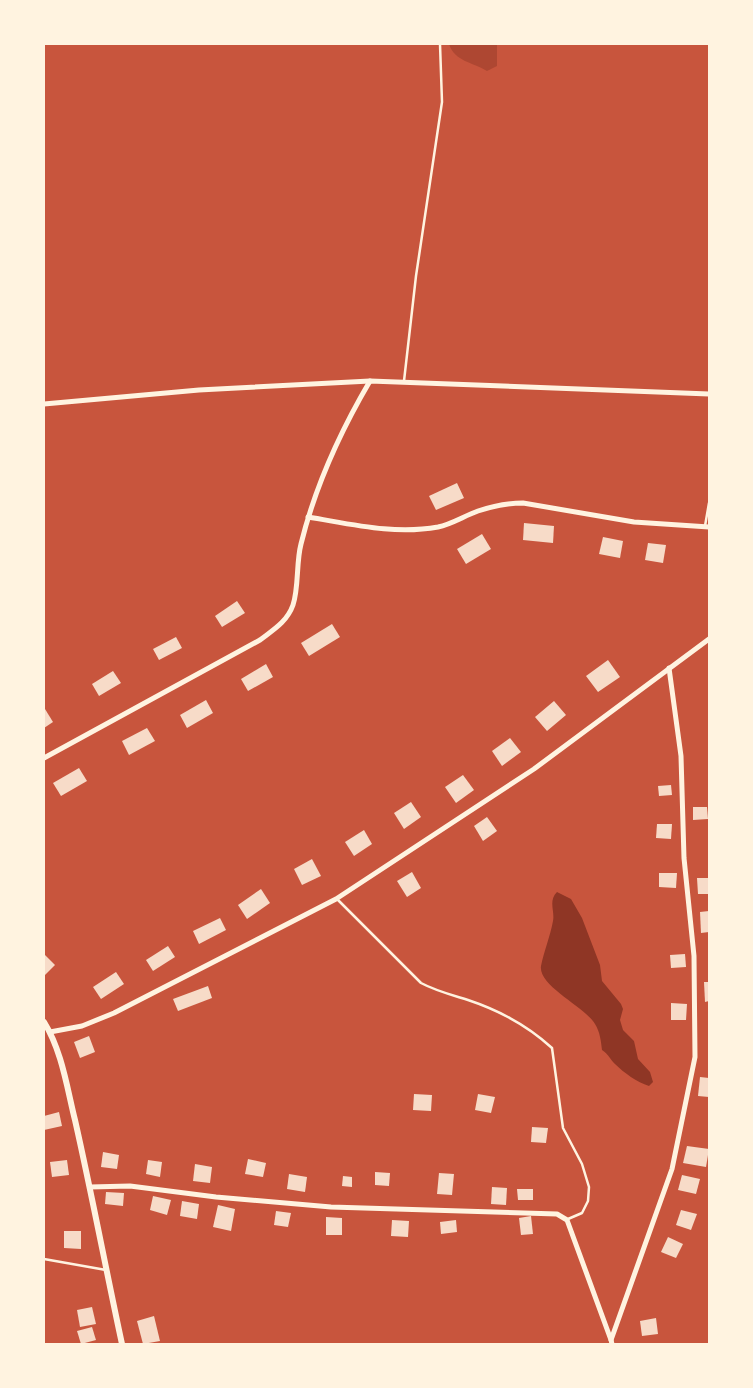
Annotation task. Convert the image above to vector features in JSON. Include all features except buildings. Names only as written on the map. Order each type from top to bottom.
[{"type":"street","points":[[44,758],[260,640],[284,621],[293,604],[299,552],[308,517],[344,427],[370,381]]},
{"type":"street","points":[[44,404],[199,390],[370,381],[709,394]]},
{"type":"street","points":[[308,517],[386,530],[424,529],[448,524],[477,511],[504,503],[523,503],[606,518],[707,527]]},
{"type":"street","points":[[50,1032],[82,1026],[114,1013],[336,899],[534,769],[709,639]]},
{"type":"street","points":[[612,1342],[672,1169],[695,1057],[694,956],[684,858],[681,756],[669,668]]},
{"type":"street","points":[[44,1022],[50,1032],[66,1084],[90,1187],[122,1344]]},
{"type":"street","points":[[90,1187],[130,1186],[331,1207],[549,1212],[566,1220],[612,1342]]},
{"type":"lane","points":[[404,381],[416,276],[442,102],[440,44]]},
{"type":"lane","points":[[707,527],[709,503]]},
{"type":"lane","points":[[336,899],[421,983],[433,990],[498,1011],[518,1021],[552,1048],[563,1128],[582,1164],[589,1187],[588,1201],[582,1213],[566,1220]]},
{"type":"lane","points":[[44,1259],[106,1270]]},
{"type":"shaded area","points":[[449,44],[497,44],[497,66],[487,71],[465,61],[456,55]]},
{"type":"shaded area","points":[[557,892],[571,899],[582,918],[600,965],[602,981],[623,1009],[620,1020],[623,1030],[634,1041],[638,1059],[650,1072],[653,1082],[649,1086],[631,1077],[615,1064],[602,1050],[599,1033],[590,1017],[554,989],[542,974],[541,966],[553,921],[552,902]]}]
